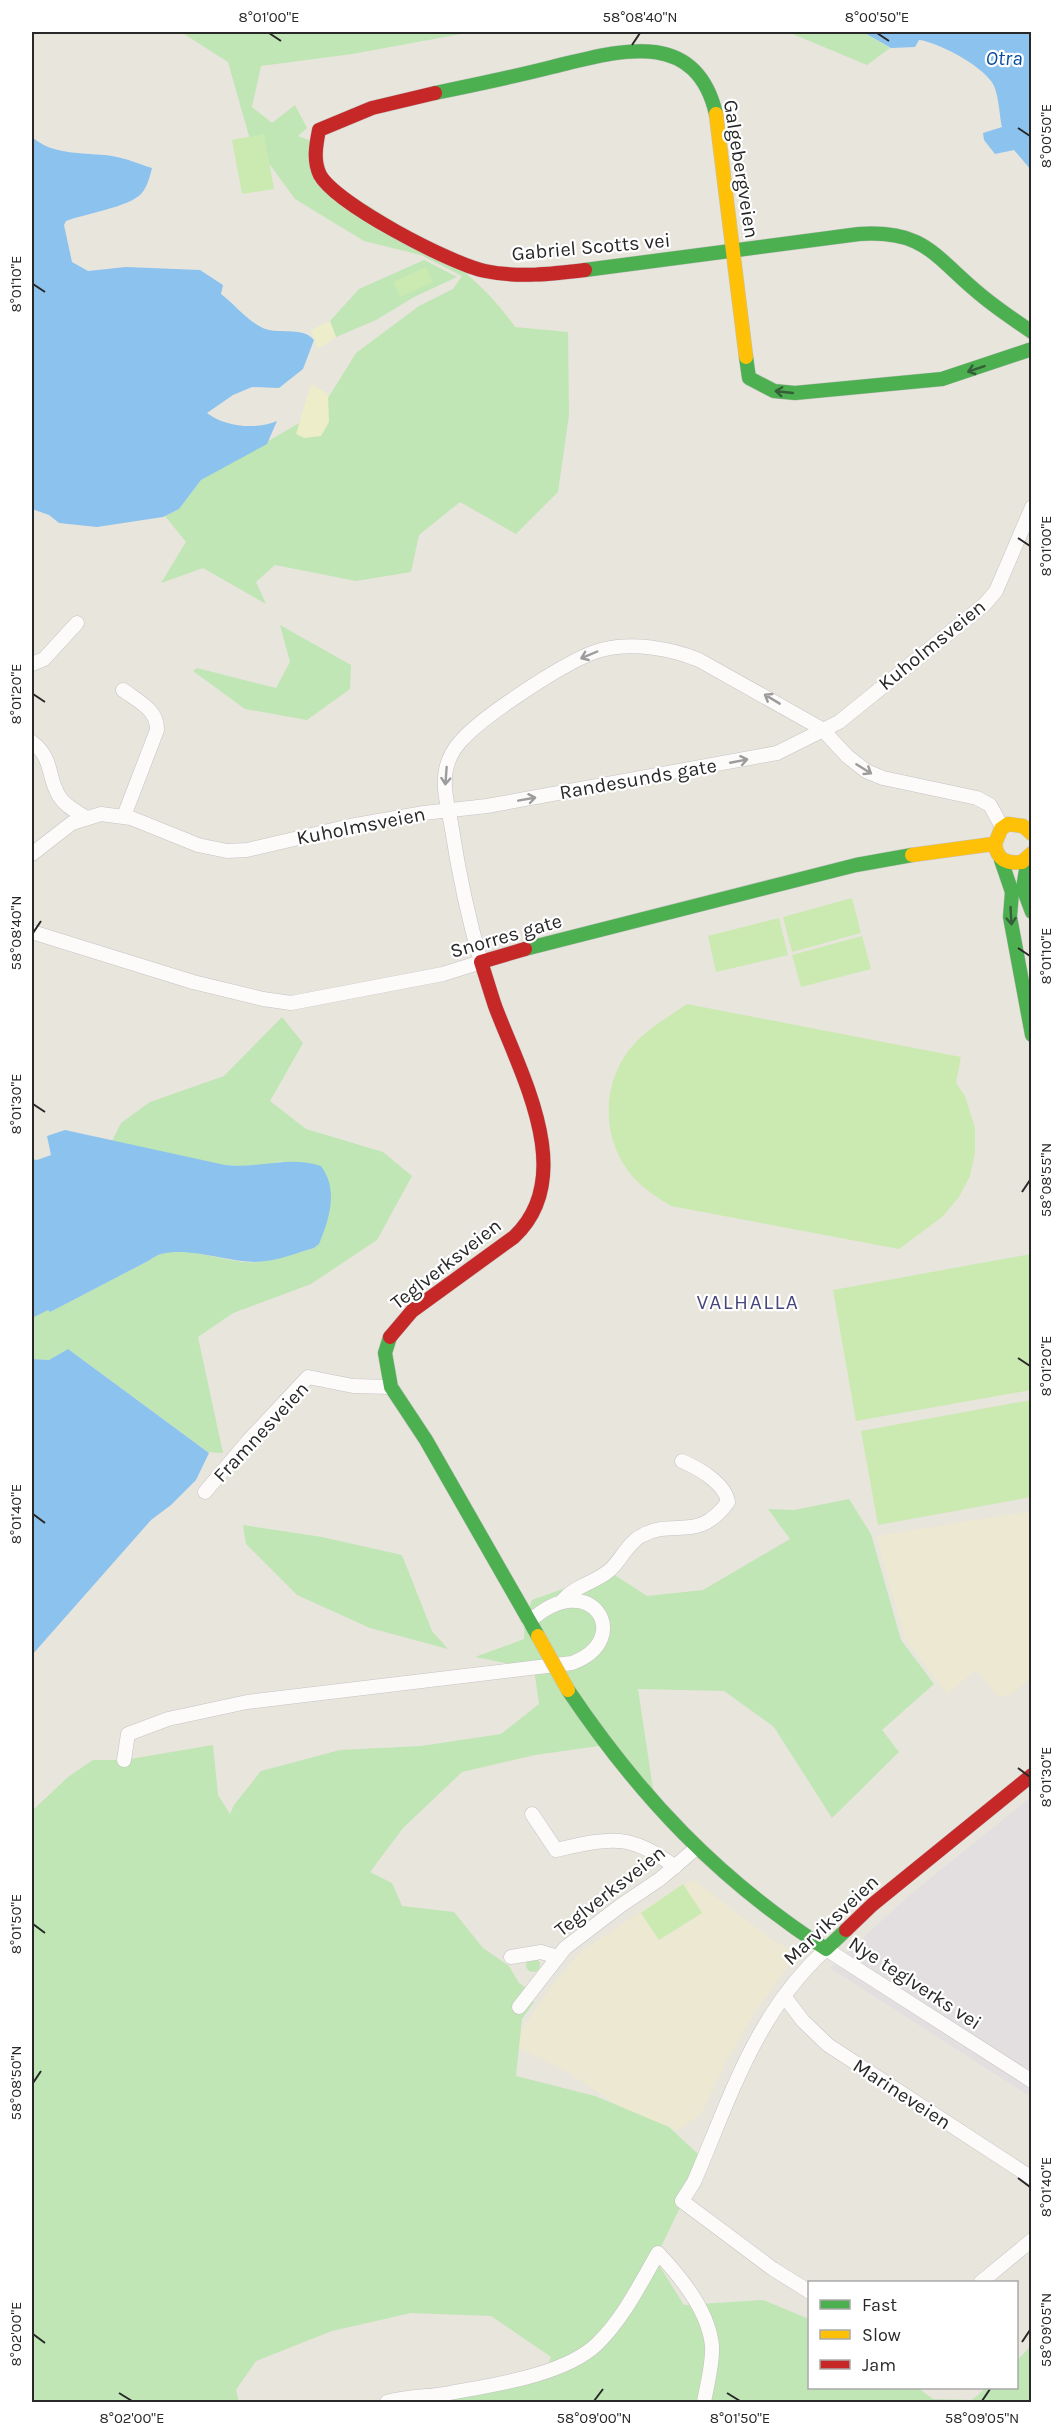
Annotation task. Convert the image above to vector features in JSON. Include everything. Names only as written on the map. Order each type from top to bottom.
[{"type":"street","name":"Galgebergveien","points":[[319,130],[346,116],[411,97],[543,70],[579,59],[641,49],[660,51],[675,57],[689,68],[709,92],[716,115],[749,378],[774,391],[795,393],[942,379],[1032,350]]},
{"type":"street","name":"Gabriel Scotts vei","points":[[319,130],[313,149],[315,162],[319,176],[328,186],[424,247],[484,271],[506,274],[555,273],[862,235],[903,236],[930,251],[978,294],[1032,332]]},
{"type":"street","name":"Kuholmsveien","points":[[822,729],[839,722],[985,604],[996,591],[1032,507]]},
{"type":"street","points":[[32,664],[44,659],[77,623]]},
{"type":"street","name":"Kuholmsveien","points":[[32,854],[72,823],[85,817],[101,814],[124,816],[179,838],[227,851],[247,850],[350,826],[448,810],[445,772],[449,759],[461,740],[526,690],[572,663],[599,651],[644,648],[680,652],[763,694],[822,729],[861,768],[883,778],[977,798],[990,804],[1002,827]]},
{"type":"street","points":[[123,690],[154,713],[157,722],[157,730],[124,816]]},
{"type":"street","name":"Randesunds gate","points":[[448,810],[487,806],[777,753],[822,729]]},
{"type":"street","points":[[32,742],[43,753],[49,764],[59,796],[85,817]]},
{"type":"street","name":"Teglverksveien","points":[[448,810],[463,896],[481,962],[495,1006],[527,1083],[541,1149],[542,1187],[532,1216],[514,1238],[428,1299],[401,1322],[386,1344],[386,1365],[391,1387],[426,1440],[528,1622],[605,1747],[694,1850],[675,1867],[597,1923],[558,1957],[519,2007]]},
{"type":"street","points":[[1032,834],[1023,825],[1016,823],[1002,827],[993,844],[1012,892],[1010,917],[1032,1035]]},
{"type":"street","name":"Snorres gate","points":[[32,932],[201,984],[291,1003],[443,974],[524,949],[856,865],[950,848],[993,844]]},
{"type":"street","points":[[1001,860],[1017,864],[1030,855]]},
{"type":"street","points":[[1030,855],[1023,888],[1032,912]]},
{"type":"street","name":"Framnesveien","points":[[205,1492],[249,1440],[309,1377],[353,1386],[391,1387]]},
{"type":"street","points":[[528,1622],[550,1605],[563,1600],[571,1591],[597,1581],[640,1536],[712,1521],[728,1502],[724,1492],[713,1480],[682,1461]]},
{"type":"street","points":[[124,1760],[128,1734],[168,1719],[211,1709],[273,1698],[572,1663],[585,1659],[596,1650],[602,1639],[603,1624],[598,1613],[588,1603],[563,1600]]},
{"type":"street","name":"Marviksveien","points":[[808,2291],[772,2269],[682,2201],[694,2182],[762,2025],[804,1969],[872,1905],[1030,1779]]},
{"type":"street","points":[[532,1814],[556,1850],[604,1840],[628,1841],[645,1846],[675,1867]]},
{"type":"street","name":"Nye teglverks vei","points":[[694,1850],[800,1934],[1032,2081]]},
{"type":"street","points":[[511,1957],[541,1952],[558,1957]]},
{"type":"street","name":"Marineveien","points":[[784,1996],[803,2021],[828,2045],[1032,2178]]},
{"type":"street","points":[[983,2281],[1032,2240]]},
{"type":"street","points":[[387,2403],[430,2397],[513,2379],[562,2365],[582,2356],[608,2332],[658,2253],[685,2286],[706,2324],[712,2346],[704,2403]]},
{"type":"shaded area","points":[[181,32],[472,32],[352,54],[261,66],[252,107],[272,123],[295,105],[307,128],[298,136],[319,144],[329,181],[430,245],[454,263],[497,304],[515,327],[568,332],[569,415],[558,492],[516,534],[460,502],[419,535],[411,572],[356,581],[275,565],[256,582],[266,604],[203,568],[161,583],[186,542],[165,516],[179,509],[201,480],[320,411],[356,353],[419,306],[453,289],[462,276],[421,255],[364,241],[295,199],[249,136],[228,62]]},
{"type":"shaded area","points":[[788,32],[863,32],[890,48],[867,65]]},
{"type":"shaded area","points":[[424,260],[457,277],[414,297],[376,320],[336,337],[330,321],[359,289]]},
{"type":"shaded area","points":[[280,625],[351,665],[350,689],[307,720],[245,709],[193,671],[197,668],[276,688],[290,662]]},
{"type":"shaded area","points":[[282,1017],[303,1043],[270,1101],[306,1129],[383,1152],[412,1176],[377,1240],[311,1284],[233,1313],[198,1337],[223,1453],[208,1452],[68,1349],[49,1360],[32,1359],[32,1318],[48,1309],[50,1312],[161,1254],[187,1252],[259,1262],[314,1248],[319,1244],[283,1161],[242,1166],[220,1164],[175,1157],[112,1141],[121,1123],[150,1102],[224,1076]]},
{"type":"shaded area","points":[[849,1499],[871,1534],[901,1640],[934,1684],[882,1730],[899,1752],[832,1818],[774,1727],[724,1691],[638,1689],[656,1809],[606,1745],[535,1755],[462,1772],[403,1828],[370,1872],[392,1883],[402,1906],[454,1912],[483,1948],[509,1966],[519,1983],[525,1987],[526,1997],[534,2002],[522,2019],[516,2076],[595,2096],[669,2127],[699,2155],[690,2187],[655,2259],[684,2305],[763,2300],[808,2319],[808,2389],[919,2389],[933,2399],[972,2400],[985,2389],[1018,2389],[1018,2359],[1031,2346],[1031,2402],[446,2402],[460,2390],[543,2377],[551,2357],[491,2316],[411,2313],[332,2331],[256,2361],[236,2390],[239,2402],[32,2402],[32,1811],[68,1777],[93,1760],[124,1760],[213,1745],[218,1795],[230,1814],[234,1805],[261,1771],[340,1750],[421,1746],[501,1734],[539,1704],[534,1669],[475,1657],[524,1639],[525,1618],[532,1600],[610,1572],[647,1596],[703,1590],[790,1539],[768,1509],[794,1510]]},
{"type":"shaded area","points":[[1031,1511],[1031,1678],[1010,1695],[998,1696],[976,1670],[947,1694],[905,1639],[876,1536]]},
{"type":"shaded area","points":[[243,1525],[322,1537],[402,1555],[432,1631],[448,1649],[370,1628],[297,1595],[246,1544]]},
{"type":"shaded area","points":[[1031,1797],[1031,2097],[830,1968],[912,1893]]},
{"type":"shaded area","points":[[694,1880],[771,1939],[794,1952],[794,1958],[755,2012],[724,2066],[701,2114],[677,2131],[649,2122],[612,2102],[565,2070],[511,2045],[555,1981],[581,1951],[683,1884]]},
{"type":"shaded area","points":[[530,1958],[536,1958],[540,1965],[536,1972],[530,1972],[526,1968],[526,1962]]},
{"type":"sand","points":[[330,321],[336,337],[318,349],[311,330]]},
{"type":"sand","points":[[311,384],[328,394],[329,422],[321,436],[304,438],[296,434]]},
{"type":"green space","points":[[264,134],[274,189],[242,194],[232,140]]},
{"type":"green space","points":[[426,267],[433,282],[400,297],[393,282]]},
{"type":"green space","points":[[852,898],[861,933],[792,952],[783,917]]},
{"type":"green space","points":[[779,918],[788,955],[716,972],[708,936]]},
{"type":"green space","points":[[862,936],[871,969],[801,987],[792,955]]},
{"type":"green space","points":[[687,1004],[961,1057],[956,1083],[965,1096],[975,1128],[975,1152],[970,1176],[959,1197],[942,1217],[899,1249],[671,1206],[652,1194],[634,1178],[623,1163],[615,1146],[610,1129],[610,1092],[615,1074],[635,1043]]},
{"type":"green space","points":[[1031,1254],[1031,1390],[856,1421],[833,1290]]},
{"type":"green space","points":[[1031,1400],[1031,1497],[878,1525],[861,1431]]},
{"type":"green space","points":[[683,1884],[702,1913],[659,1940],[641,1913]]},
{"type":"water","name":"Otra","points":[[863,32],[1031,32],[1031,170],[1014,150],[995,154],[984,140],[983,133],[1002,127],[994,85],[978,68],[937,45],[919,40],[915,47],[891,48]]},
{"type":"water","points":[[32,137],[40,143],[59,150],[117,157],[152,168],[145,189],[135,199],[66,221],[64,225],[72,262],[88,271],[126,267],[200,270],[223,285],[221,294],[256,324],[267,330],[303,333],[314,340],[303,369],[279,388],[252,387],[233,395],[207,413],[214,418],[241,426],[260,426],[277,421],[267,444],[201,480],[179,509],[163,517],[97,527],[59,523],[49,515],[32,509]]},
{"type":"water","points":[[65,1130],[225,1165],[297,1162],[321,1166],[330,1185],[331,1195],[329,1215],[319,1244],[314,1248],[262,1262],[171,1252],[160,1255],[50,1312],[48,1310],[32,1318],[32,1159],[37,1160],[51,1155],[47,1136]]},
{"type":"water","points":[[68,1349],[209,1453],[196,1480],[171,1505],[151,1520],[32,1655],[32,1359],[49,1360]]},
{"type":"traffic: fast","points":[[435,93],[601,56],[650,51],[671,56],[690,67],[706,86],[716,114]]},
{"type":"traffic: fast","points":[[585,270],[859,234],[898,236],[912,240],[936,255],[975,290],[1032,332]]},
{"type":"traffic: fast","points":[[746,357],[749,378],[774,391],[795,393],[942,379],[1032,349]]},
{"type":"traffic: fast","points":[[525,949],[856,865],[912,855]]},
{"type":"traffic: fast","points":[[1028,858],[1023,888],[1032,912]]},
{"type":"traffic: fast","points":[[1001,860],[1012,892],[1010,917],[1032,1035]]},
{"type":"traffic: fast","points":[[390,1337],[385,1353],[391,1387],[426,1440],[538,1636]]},
{"type":"traffic: fast","points":[[568,1690],[595,1729],[653,1801],[716,1865],[750,1894],[826,1949],[846,1930]]},
{"type":"traffic: slow","points":[[716,114],[746,357]]},
{"type":"traffic: slow","points":[[1032,834],[1023,826],[1008,824],[1001,829],[995,844],[1000,857],[1007,861],[1022,862],[1032,853]]},
{"type":"traffic: slow","points":[[912,855],[993,844]]},
{"type":"traffic: slow","points":[[538,1636],[568,1690]]},
{"type":"traffic: jam","points":[[435,93],[372,108],[319,130],[316,159],[320,175],[330,187],[370,216],[422,245],[469,266],[485,271],[522,275],[585,270]]},
{"type":"traffic: jam","points":[[390,1337],[412,1311],[514,1237],[533,1212],[542,1185],[543,1155],[538,1124],[529,1092],[495,1006],[481,962],[525,949]]},
{"type":"traffic: jam","points":[[846,1930],[872,1905],[1032,1775]]},
{"type":"district","name":"VALHALLA","points":[[748,1302]]}]
